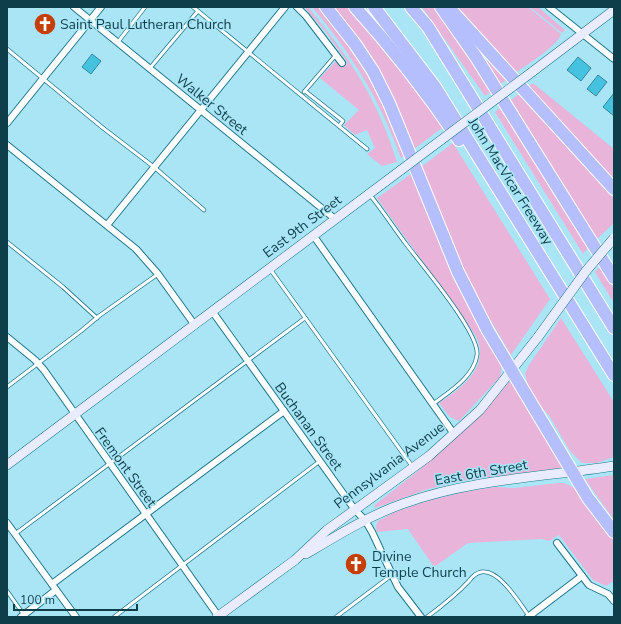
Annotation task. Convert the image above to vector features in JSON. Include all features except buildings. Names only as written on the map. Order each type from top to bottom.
[{"type":"highway","points":[[326,7],[355,44],[373,71],[389,103],[458,272],[488,331],[573,473],[600,515],[614,532]]},
{"type":"highway","points":[[355,7],[391,46],[523,229]]},
{"type":"highway","name":"John MacVicar Freeway","points":[[374,7],[435,87],[614,375]]},
{"type":"highway","name":"John MacVicar Freeway","points":[[411,7],[428,28],[614,328]]},
{"type":"highway","points":[[441,7],[493,84],[614,278]]},
{"type":"highway","points":[[448,7],[614,189]]},
{"type":"main road","name":"East 9th Street","points":[[7,464],[614,10]]},
{"type":"main road","name":"Pennsylvania Avenue","points":[[218,617],[295,560],[327,530],[413,468],[480,410],[538,338],[586,271],[614,238]]},
{"type":"main road","name":"East 6th Street","points":[[295,560],[365,520],[405,503],[457,488],[573,473],[614,466]]},
{"type":"street","name":"Walker Street","points":[[74,7],[335,219]]},
{"type":"street","points":[[7,123],[101,7]]},
{"type":"street","points":[[106,226],[284,7]]},
{"type":"street","points":[[297,7],[306,16],[342,63]]},
{"type":"street","points":[[548,7],[614,58]]},
{"type":"street","points":[[7,145],[106,226],[136,248],[158,274],[194,324]]},
{"type":"street","points":[[313,235],[454,434]]},
{"type":"street","name":"Buchanan Street","points":[[212,311],[355,510],[365,520],[385,556],[398,587],[421,617]]},
{"type":"street","name":"Fremont Street","points":[[7,337],[38,363],[218,617]]},
{"type":"street","points":[[52,584],[284,411]]},
{"type":"street","points":[[7,523],[76,617]]},
{"type":"street","points":[[557,543],[589,585],[608,594],[614,601]]},
{"type":"street","points":[[529,617],[582,576]]},
{"type":"street","points":[[22,616],[56,590]]},
{"type":"lane","points":[[118,42],[145,7]]},
{"type":"lane","points":[[193,7],[367,149]]},
{"type":"lane","points":[[150,68],[198,12]]},
{"type":"lane","points":[[7,49],[103,128],[154,167],[204,210]]},
{"type":"lane","points":[[301,95],[336,55]]},
{"type":"lane","points":[[305,91],[343,122],[339,126]]},
{"type":"lane","points":[[369,193],[459,315],[476,344],[477,355],[473,367],[459,384],[433,404]]},
{"type":"lane","points":[[7,242],[63,287],[96,318]]},
{"type":"lane","points":[[269,268],[413,468]]},
{"type":"lane","points":[[7,387],[96,318],[158,274]]},
{"type":"lane","points":[[15,534],[110,464],[247,359],[305,318]]},
{"type":"lane","points":[[114,617],[320,461]]},
{"type":"lane","points":[[427,617],[454,597],[474,575],[482,572],[489,572],[499,578],[529,617]]},
{"type":"lane","points":[[336,617],[392,575]]},
{"type":"lane","points":[[7,591],[22,616]]},
{"type":"shaded area","points":[[304,7],[308,7],[323,26],[361,80],[381,118],[397,162],[382,166],[367,154],[375,148],[367,130],[355,135],[344,125],[359,110],[320,78],[336,61],[342,67],[348,63],[325,31]]},
{"type":"shaded area","points":[[312,7],[319,7],[346,41],[358,59],[397,135],[405,155],[401,158],[384,117],[364,78],[340,42]]},
{"type":"shaded area","points":[[334,7],[348,7],[358,18],[426,100],[442,128],[414,149],[398,111],[369,57],[347,23]]},
{"type":"shaded area","points":[[422,7],[434,7],[466,50],[492,91],[485,96]]},
{"type":"shaded area","points":[[455,7],[528,7],[561,34],[559,39],[548,50],[514,74]]},
{"type":"shaded area","points":[[530,7],[538,7],[565,30],[562,33]]},
{"type":"shaded area","points":[[489,60],[506,80],[501,84],[486,62]]},
{"type":"shaded area","points":[[533,83],[614,149],[614,180],[528,87]]},
{"type":"shaded area","points":[[519,94],[614,197],[614,223],[597,239],[511,100]]},
{"type":"shaded area","points":[[501,107],[588,248],[583,254],[495,112]]},
{"type":"shaded area","points":[[453,143],[550,299],[511,355],[477,297],[461,265],[421,167]]},
{"type":"shaded area","points":[[411,174],[501,365],[501,374],[499,378],[459,421],[450,417],[439,403],[466,383],[476,369],[479,362],[480,352],[478,340],[377,198]]},
{"type":"shaded area","points":[[600,266],[614,289],[614,303],[595,272]]},
{"type":"shaded area","points":[[561,318],[614,402],[614,457],[597,463],[582,463],[570,451],[550,417],[534,398],[528,386],[525,374],[529,365]]},
{"type":"shaded area","points":[[509,382],[512,382],[562,465],[561,468],[467,480],[428,489],[375,508],[374,506],[376,504],[429,462],[463,432]]},
{"type":"shaded area","points":[[614,475],[614,520],[585,479]]},
{"type":"shaded area","points":[[564,483],[575,488],[601,526],[614,539],[614,583],[612,582],[606,586],[593,580],[559,535],[549,541],[542,539],[468,543],[434,567],[408,529],[377,532],[376,527],[378,521],[395,512],[427,501],[464,492],[495,487],[515,488]]},
{"type":"place","name":"Saint Paul Lutheran Church","points":[[45,24]]},
{"type":"place","name":"Divine Temple Church","points":[[356,564]]}]
